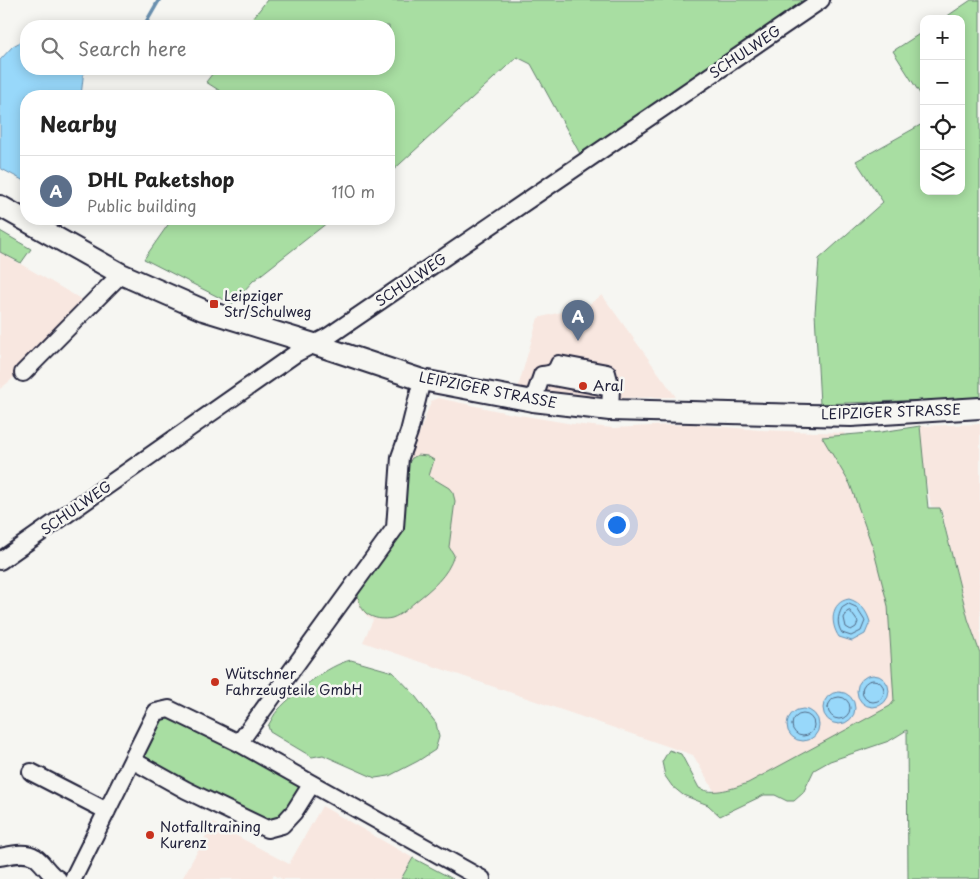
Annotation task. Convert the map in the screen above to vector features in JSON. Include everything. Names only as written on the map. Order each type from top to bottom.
[{"type":"main road","name":"LEIPZIGER STRASSE","points":[[0,206],[20,217]]},
{"type":"main road","name":"LEIPZIGER STRASSE","points":[[34,225],[120,274],[203,310],[422,380],[533,401],[610,410],[851,416],[980,408]]},
{"type":"street","name":"SCHULWEG","points":[[0,561],[295,354],[329,336],[821,0]]},
{"type":"street","points":[[23,373],[120,274]]},
{"type":"street","points":[[542,375],[553,373],[558,369],[562,353],[598,360],[609,381],[610,410]]},
{"type":"street","points":[[542,375],[609,381]]},
{"type":"street","points":[[533,401],[542,375]]},
{"type":"street","points":[[239,743],[395,528],[400,457],[422,380]]},
{"type":"street","points":[[73,879],[156,712],[169,709],[239,743],[482,879]]},
{"type":"street","points":[[132,760],[186,790],[267,829],[282,825],[294,812],[311,785]]},
{"type":"street","points":[[31,772],[107,811]]},
{"type":"street","points":[[0,857],[20,854],[36,857],[52,876],[58,879]]},
{"type":"shaded area","points":[[0,252],[86,302],[0,389]]},
{"type":"shaded area","points":[[602,295],[676,397],[617,398],[517,391],[538,318],[588,305]]},
{"type":"shaded area","points":[[438,398],[508,413],[573,424],[613,428],[690,424],[760,430],[844,433],[918,711],[723,806],[693,755],[363,642],[373,620],[359,606],[356,596],[357,591],[396,532],[400,489],[409,454],[413,450],[431,401]]},
{"type":"shaded area","points":[[980,424],[980,653],[968,619],[941,508],[931,506],[922,460],[920,426]]},
{"type":"shaded area","points":[[322,806],[413,858],[401,879],[282,879],[274,875],[272,879],[182,879],[213,823],[289,864]]},
{"type":"green space","points":[[267,0],[816,0],[584,161],[531,64],[517,57],[395,169],[395,90],[219,90],[206,82],[211,75],[395,75],[395,20],[252,20]]},
{"type":"green space","points":[[971,0],[980,0],[980,398],[820,404],[815,313],[819,259],[883,202],[856,161],[920,125],[920,195],[965,195],[965,15],[949,15]]},
{"type":"green space","points":[[920,34],[920,94],[893,51]]},
{"type":"green space","points":[[168,225],[324,225],[253,281],[232,304],[144,259]]},
{"type":"green space","points":[[0,231],[31,249],[21,263],[0,252]]},
{"type":"green space","points":[[920,426],[928,508],[940,508],[968,619],[980,653],[980,879],[908,879],[907,730],[889,741],[830,761],[814,770],[803,793],[794,801],[787,801],[775,795],[764,795],[720,816],[708,805],[683,795],[672,786],[665,776],[662,762],[669,750],[681,754],[699,788],[711,791],[730,789],[748,783],[890,706],[894,701],[888,606],[873,548],[850,484],[822,437],[881,432]]},
{"type":"green space","points":[[418,455],[427,456],[434,460],[429,476],[449,488],[453,493],[455,501],[449,547],[454,555],[448,569],[438,582],[404,611],[392,618],[375,618],[366,613],[362,608],[358,592],[391,544],[408,464],[412,458]]},
{"type":"green space","points":[[351,660],[393,672],[412,692],[436,723],[439,737],[435,750],[389,776],[375,778],[323,755],[312,757],[270,732],[268,726],[274,716],[293,695],[322,673]]},
{"type":"green space","points":[[156,712],[311,785],[267,829],[132,760]]},
{"type":"green space","points":[[413,858],[453,879],[401,879]]},
{"type":"water","points":[[20,42],[20,75],[83,75],[82,90],[20,90],[20,179],[0,168],[0,60],[13,46]]},
{"type":"water","points":[[849,599],[856,602],[862,608],[870,622],[865,634],[852,641],[839,637],[833,620],[838,604]]},
{"type":"water","points":[[873,675],[879,676],[884,680],[888,685],[888,697],[884,702],[879,706],[873,707],[867,706],[862,702],[858,697],[857,691],[858,685],[862,680],[867,676]]},
{"type":"water","points":[[839,692],[845,693],[850,697],[854,702],[854,714],[850,719],[845,723],[839,724],[833,723],[828,719],[824,714],[823,708],[824,702],[828,697],[833,693]]},
{"type":"water","points":[[803,709],[809,710],[814,714],[818,719],[818,731],[814,736],[809,740],[803,741],[797,740],[792,736],[788,731],[787,725],[788,719],[792,714],[797,710]]},
{"type":"waterway","points":[[147,20],[159,0]]},
{"type":"place","name":"Leipziger Str/Schulweg","points":[[214,304]]},
{"type":"place","name":"DHL Paketshop","points":[[578,341]]},
{"type":"place","name":"Aral","points":[[583,386]]},
{"type":"place","name":"Wütschner Fahrzeugteile GmbH","points":[[215,682]]},
{"type":"place","name":"Notfalltraining Kurenz","points":[[150,835]]}]
